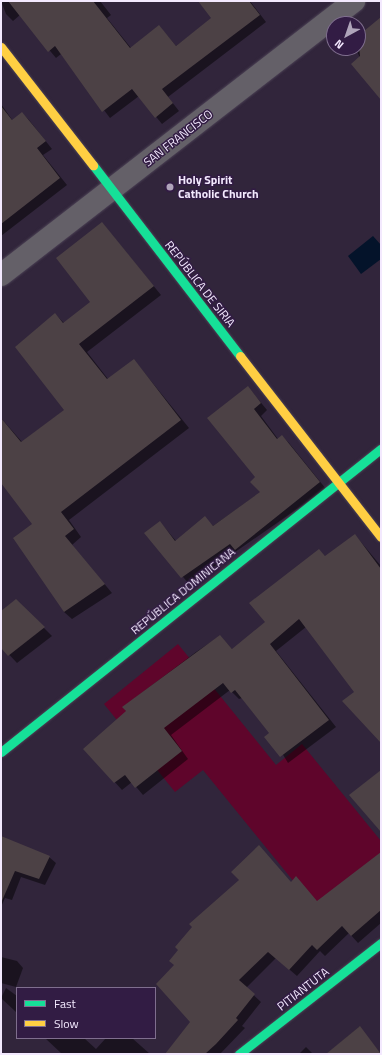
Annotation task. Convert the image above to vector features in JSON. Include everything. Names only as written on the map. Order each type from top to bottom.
[{"type":"street","name":"SAN FRANCISCO","points":[[1,275],[354,1]]},
{"type":"street","name":"REPÚBLICA DE SIRIA","points":[[1,47],[381,537]]},
{"type":"street","name":"REPÚBLICA DOMINICANA","points":[[1,752],[381,449]]},
{"type":"street","name":"PITIANTUTA","points":[[239,1054],[381,943]]},
{"type":"shaded area","points":[[178,644],[276,765],[302,744],[381,841],[381,892],[334,931],[203,770],[175,792],[104,704]]},
{"type":"water","points":[[373,236],[381,245],[381,259],[361,274],[348,256]]},
{"type":"building","points":[[8,1],[93,1],[130,48],[159,25],[176,46],[211,18],[198,1],[249,1],[260,15],[162,89],[173,103],[155,118],[132,89],[102,112],[55,46],[48,52]]},
{"type":"building","points":[[381,17],[381,100],[351,64],[360,56],[366,56],[366,29]]},
{"type":"building","points":[[1,106],[12,120],[22,112],[46,141],[37,148],[60,178],[1,224]]},
{"type":"building","points":[[102,222],[154,286],[79,344],[107,379],[134,359],[181,420],[61,512],[74,529],[65,536],[105,584],[64,612],[13,538],[32,524],[1,483],[1,418],[21,442],[64,410],[15,347],[55,313],[63,323],[90,302],[56,258]]},
{"type":"building","points":[[248,386],[261,403],[254,409],[277,439],[282,435],[320,482],[235,550],[230,544],[181,578],[144,533],[160,521],[175,541],[205,516],[213,526],[260,492],[250,482],[255,477],[207,418]]},
{"type":"building","points":[[355,534],[381,569],[381,743],[342,701],[354,692],[299,619],[270,644],[329,720],[280,757],[264,737],[269,733],[235,690],[231,693],[223,683],[164,728],[182,751],[135,788],[125,775],[114,783],[83,749],[126,711],[122,707],[220,635],[232,649],[265,622],[249,603],[319,549],[325,556]]},
{"type":"building","points":[[16,599],[45,627],[8,656],[1,648],[1,611]]},
{"type":"building","points":[[381,770],[381,832],[349,795]]},
{"type":"building","points":[[1,836],[50,856],[39,879],[15,871],[1,903]]},
{"type":"building","points":[[259,845],[291,882],[296,876],[317,901],[381,852],[381,910],[351,936],[342,926],[317,950],[312,945],[289,970],[268,952],[239,980],[255,994],[236,1018],[238,1020],[216,1044],[205,1054],[165,1054],[190,1022],[156,984],[174,965],[169,961],[178,950],[175,947],[192,927],[189,924],[239,880],[231,872]]},
{"type":"building","points":[[360,1026],[381,1054],[326,1054]]},
{"type":"traffic: fast","points":[[93,165],[240,356]]},
{"type":"traffic: fast","points":[[1,752],[381,449]]},
{"type":"traffic: fast","points":[[239,1054],[381,943]]},
{"type":"traffic: slow","points":[[1,47],[93,165]]},
{"type":"traffic: slow","points":[[240,356],[381,537]]},
{"type":"place","name":"Holy Spirit Catholic Church","points":[[170,187]]}]
